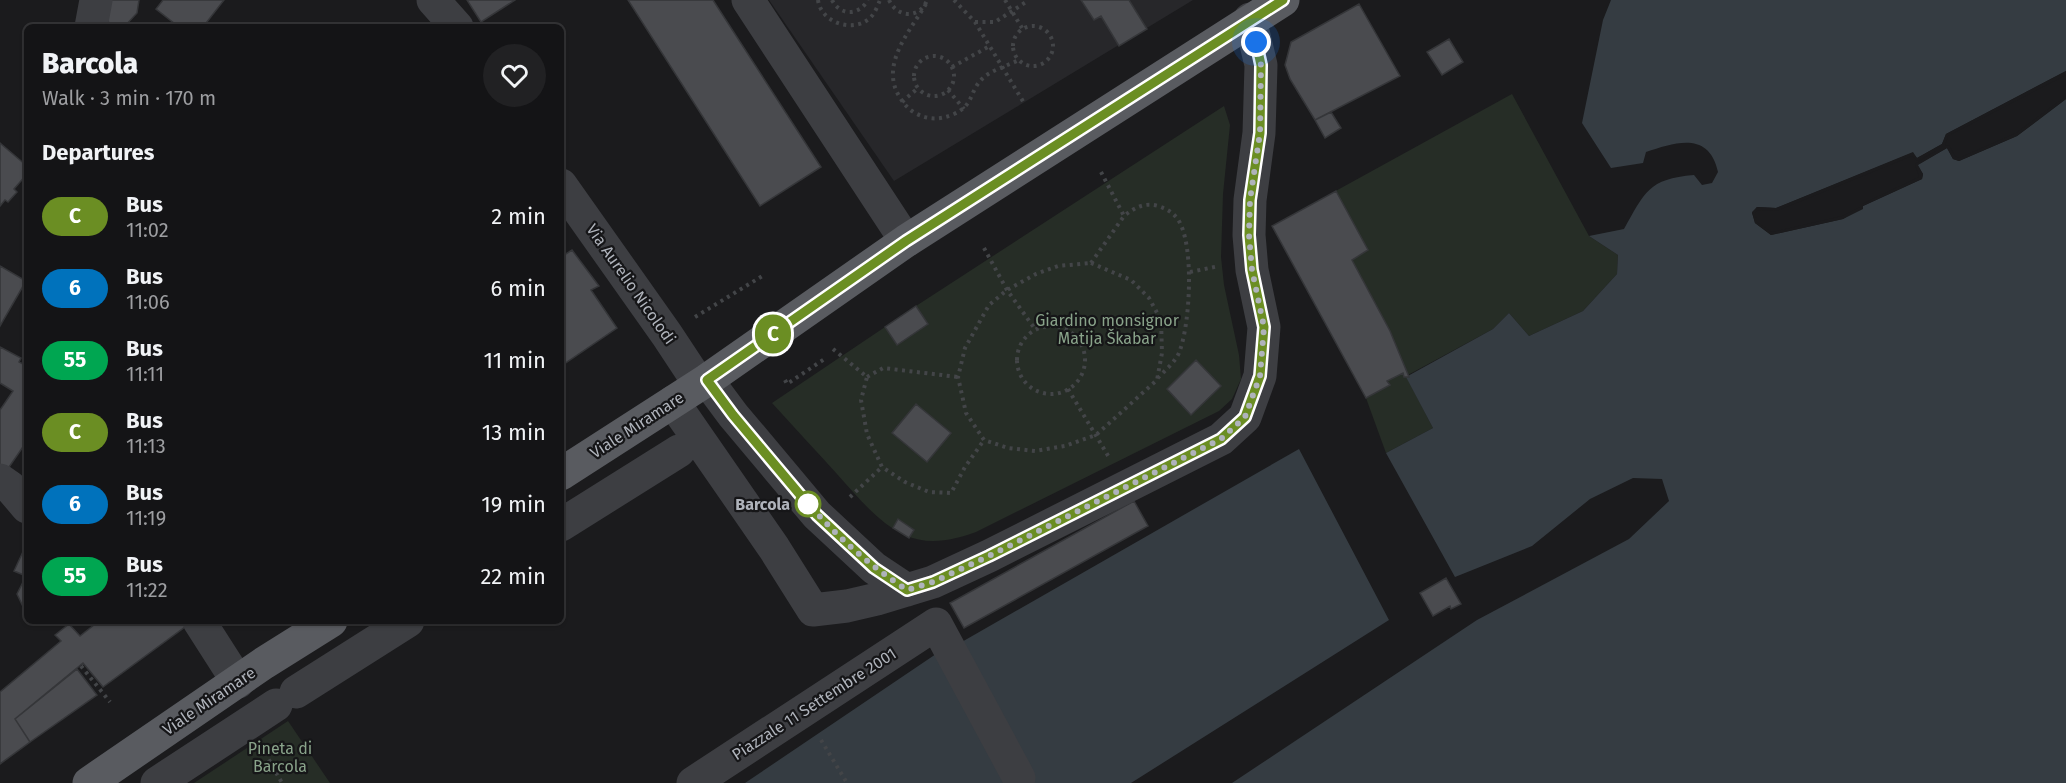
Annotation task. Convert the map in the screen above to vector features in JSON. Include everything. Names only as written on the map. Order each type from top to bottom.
[{"type":"main road","name":"Viale Miramare","points":[[564,472],[703,383],[906,241],[1283,0]]},
{"type":"main road","name":"Viale Miramare","points":[[89,783],[326,624]]},
{"type":"street","points":[[92,24],[96,0]]},
{"type":"street","points":[[433,0],[454,24]]},
{"type":"street","points":[[748,0],[906,241]]},
{"type":"street","points":[[672,402],[768,539],[813,610],[847,606],[933,582],[1221,439],[1245,417],[1260,376],[1264,327],[1252,270],[1249,235],[1250,200],[1260,133],[1261,65],[1250,20]]},
{"type":"street","name":"Via Aurelio Nicolodi","points":[[564,189],[703,383]]},
{"type":"street","points":[[703,383],[817,515],[874,568],[907,590]]},
{"type":"street","points":[[564,523],[680,451]]},
{"type":"street","points":[[0,480],[10,487],[24,503]]},
{"type":"street","points":[[201,624],[238,682]]},
{"type":"street","points":[[156,783],[403,624]]},
{"type":"street","name":"Piazzale 11 Settembre 2001","points":[[693,783],[936,624],[1019,778]]},
{"type":"path","points":[[818,0],[826,16],[836,23],[848,25],[865,21],[871,17],[880,0]]},
{"type":"path","points":[[832,0],[836,7],[846,13],[858,11],[868,0]]},
{"type":"path","points":[[889,0],[894,9],[905,14],[917,13],[926,2]]},
{"type":"path","points":[[954,0],[975,22],[1024,103]]},
{"type":"path","points":[[1005,0],[1022,28]]},
{"type":"path","points":[[926,2],[897,54],[892,69],[893,81],[902,102],[911,111],[937,120],[964,109],[971,101],[980,80],[1019,60]]},
{"type":"path","points":[[975,22],[995,22],[1026,2]]},
{"type":"path","points":[[1033,26],[1046,30],[1050,36],[1052,49],[1047,60],[1041,64],[1029,65],[1019,60],[1015,55],[1014,42],[1022,28],[1033,26]]},
{"type":"path","points":[[952,67],[989,47]]},
{"type":"path","points":[[934,56],[941,57],[952,67],[954,79],[948,90],[931,96],[918,88],[914,72],[922,60],[934,56]]},
{"type":"path","points":[[902,102],[918,88]]},
{"type":"path","points":[[948,90],[964,109]]},
{"type":"path","points":[[1101,172],[1124,216]]},
{"type":"path","points":[[1091,263],[1124,216],[1136,206],[1152,204],[1169,209],[1178,220],[1183,232],[1190,272],[1185,325],[1180,352],[1157,380],[1096,435],[1065,446],[1035,451],[1008,448],[984,440],[966,413],[958,377],[966,348],[989,305],[1007,290],[1036,274],[1059,266],[1091,263],[1131,280],[1149,298],[1161,320],[1162,353],[1157,380]]},
{"type":"path","points":[[984,248],[1007,290],[1035,329]]},
{"type":"path","points":[[1190,272],[1222,266]]},
{"type":"path","points":[[727,297],[764,275]]},
{"type":"path","points":[[1046,326],[1068,331],[1083,349],[1082,371],[1077,382],[1068,389],[1058,393],[1037,391],[1021,376],[1017,366],[1017,355],[1026,336],[1035,329],[1046,326]]},
{"type":"path","points":[[833,349],[867,377]]},
{"type":"path","points":[[785,380],[788,384],[826,358]]},
{"type":"path","points":[[958,377],[883,368],[867,377],[861,400],[867,434],[882,466],[904,482],[929,492],[951,493],[965,467],[984,440]]},
{"type":"path","points":[[1068,389],[1111,461]]},
{"type":"path","points":[[850,497],[882,466]]},
{"type":"path","points":[[81,666],[110,702]]},
{"type":"path","points":[[239,730],[282,783]]},
{"type":"path","points":[[818,734],[847,783]]},
{"type":"shaded area","points":[[769,0],[1193,0],[894,181]]},
{"type":"shaded area","points":[[1611,0],[2066,0],[2066,71],[1946,134],[1942,144],[1917,158],[1912,153],[1776,208],[1757,207],[1752,213],[1755,223],[1771,235],[1843,219],[1863,206],[1922,179],[1923,174],[1917,165],[1947,148],[1953,159],[1959,161],[2017,136],[2066,99],[2066,783],[1232,783],[1477,620],[1629,539],[1669,501],[1662,479],[1633,478],[1590,499],[1532,546],[1455,577],[1386,453],[1433,428],[1406,377],[1493,329],[1509,313],[1529,336],[1583,311],[1617,274],[1618,255],[1589,236],[1624,229],[1643,197],[1657,184],[1694,175],[1702,185],[1712,183],[1718,172],[1714,159],[1707,150],[1690,143],[1669,145],[1646,152],[1643,163],[1611,168],[1582,123],[1603,20]]},
{"type":"shaded area","points":[[1299,449],[1389,620],[1131,783],[1034,783],[960,643]]},
{"type":"shaded area","points":[[936,654],[1007,783],[745,783]]},
{"type":"green space","points":[[1512,94],[1589,236],[1618,255],[1617,274],[1583,311],[1529,336],[1509,313],[1493,329],[1406,376],[1433,428],[1386,453],[1366,398],[1272,226]]},
{"type":"green space","name":"Giardino monsignor Matija Škabar","points":[[1224,106],[1230,125],[1223,194],[1221,257],[1224,285],[1239,355],[1241,379],[1232,399],[1219,411],[976,532],[932,541],[905,535],[886,524],[860,500],[772,403],[885,327],[897,345],[928,324],[916,306]]},
{"type":"green space","name":"Pineta di Barcola","points":[[288,721],[330,783],[194,783]]},
{"type":"pier","points":[[2066,71],[2066,75],[1948,136],[1945,146],[1949,145],[1955,156],[1959,158],[2016,133],[2066,96],[2066,99],[2017,136],[1959,161],[1953,159],[1947,148],[1918,165],[1923,174],[1922,179],[1863,206],[1863,209],[1843,219],[1771,235],[1755,223],[1752,212],[1757,207],[1776,208],[1913,152],[1917,158],[1942,144],[1946,134]],"holes":[[[1936,151],[1915,164],[1919,177],[1842,216],[1772,232],[1757,222],[1755,213],[1758,210],[1777,211],[1912,156],[1917,161]]]},
{"type":"building","points":[[109,0],[139,0],[137,13],[127,24],[112,24],[107,21]]},
{"type":"building","points":[[163,0],[224,0],[205,24],[175,24],[156,9]]},
{"type":"building","points":[[467,0],[515,0],[481,22]]},
{"type":"building","points":[[628,0],[713,0],[821,167],[760,206]]},
{"type":"building","points":[[1081,0],[1129,0],[1147,29],[1119,46],[1101,16],[1094,20]]},
{"type":"building","points":[[1359,4],[1400,76],[1315,120],[1290,79],[1285,65],[1291,42]]},
{"type":"building","points":[[1449,39],[1463,62],[1442,75],[1427,52]]},
{"type":"building","points":[[1331,112],[1341,128],[1325,138],[1315,120]]},
{"type":"building","points":[[0,143],[24,163],[24,177],[14,189],[17,192],[8,202],[5,200],[0,206]]},
{"type":"building","points":[[1336,191],[1368,250],[1352,260],[1390,331],[1409,377],[1404,377],[1403,373],[1387,381],[1390,385],[1366,398],[1272,226]]},
{"type":"building","points":[[572,250],[599,286],[591,290],[617,328],[564,364],[564,255]]},
{"type":"building","points":[[0,266],[24,280],[24,284],[0,326]]},
{"type":"building","points":[[916,306],[928,324],[897,345],[885,327]]},
{"type":"building","points":[[0,347],[21,358],[19,362],[24,364],[24,445],[5,473],[0,470],[0,410],[13,391],[0,383]]},
{"type":"building","points":[[1196,360],[1221,386],[1191,415],[1167,389]]},
{"type":"building","points":[[916,404],[951,433],[927,462],[892,433]]},
{"type":"building","points":[[1134,501],[1148,526],[964,628],[950,603]]},
{"type":"building","points":[[898,519],[914,530],[909,538],[893,528]]},
{"type":"building","points":[[24,549],[24,575],[14,571]]},
{"type":"building","points":[[1446,578],[1461,604],[1451,609],[1450,606],[1433,616],[1420,593]]},
{"type":"building","points":[[24,580],[24,609],[17,594]]},
{"type":"building","points":[[69,624],[80,636],[95,624],[189,624],[103,687],[83,663],[15,719],[30,742],[0,764],[0,692],[61,641],[55,635]]},
{"type":"building","points":[[77,669],[97,695],[30,742],[15,719]]},
{"type":"bus line","name":"C","points":[[1256,42],[1261,65],[1260,133],[1250,200],[1249,235],[1252,270],[1264,327],[1260,376],[1245,417],[1221,439],[933,582],[907,590],[874,568],[817,515],[733,415],[707,380],[906,241],[1283,0]]},
{"type":"place","name":"Barcola","points":[[808,504]]},
{"type":"route","points":[[808,504],[807,502],[817,515],[874,568],[907,590],[933,582],[989,556],[1221,439],[1245,417],[1260,376],[1264,327],[1252,270],[1249,235],[1250,200],[1260,133],[1261,65],[1256,42]]}]
